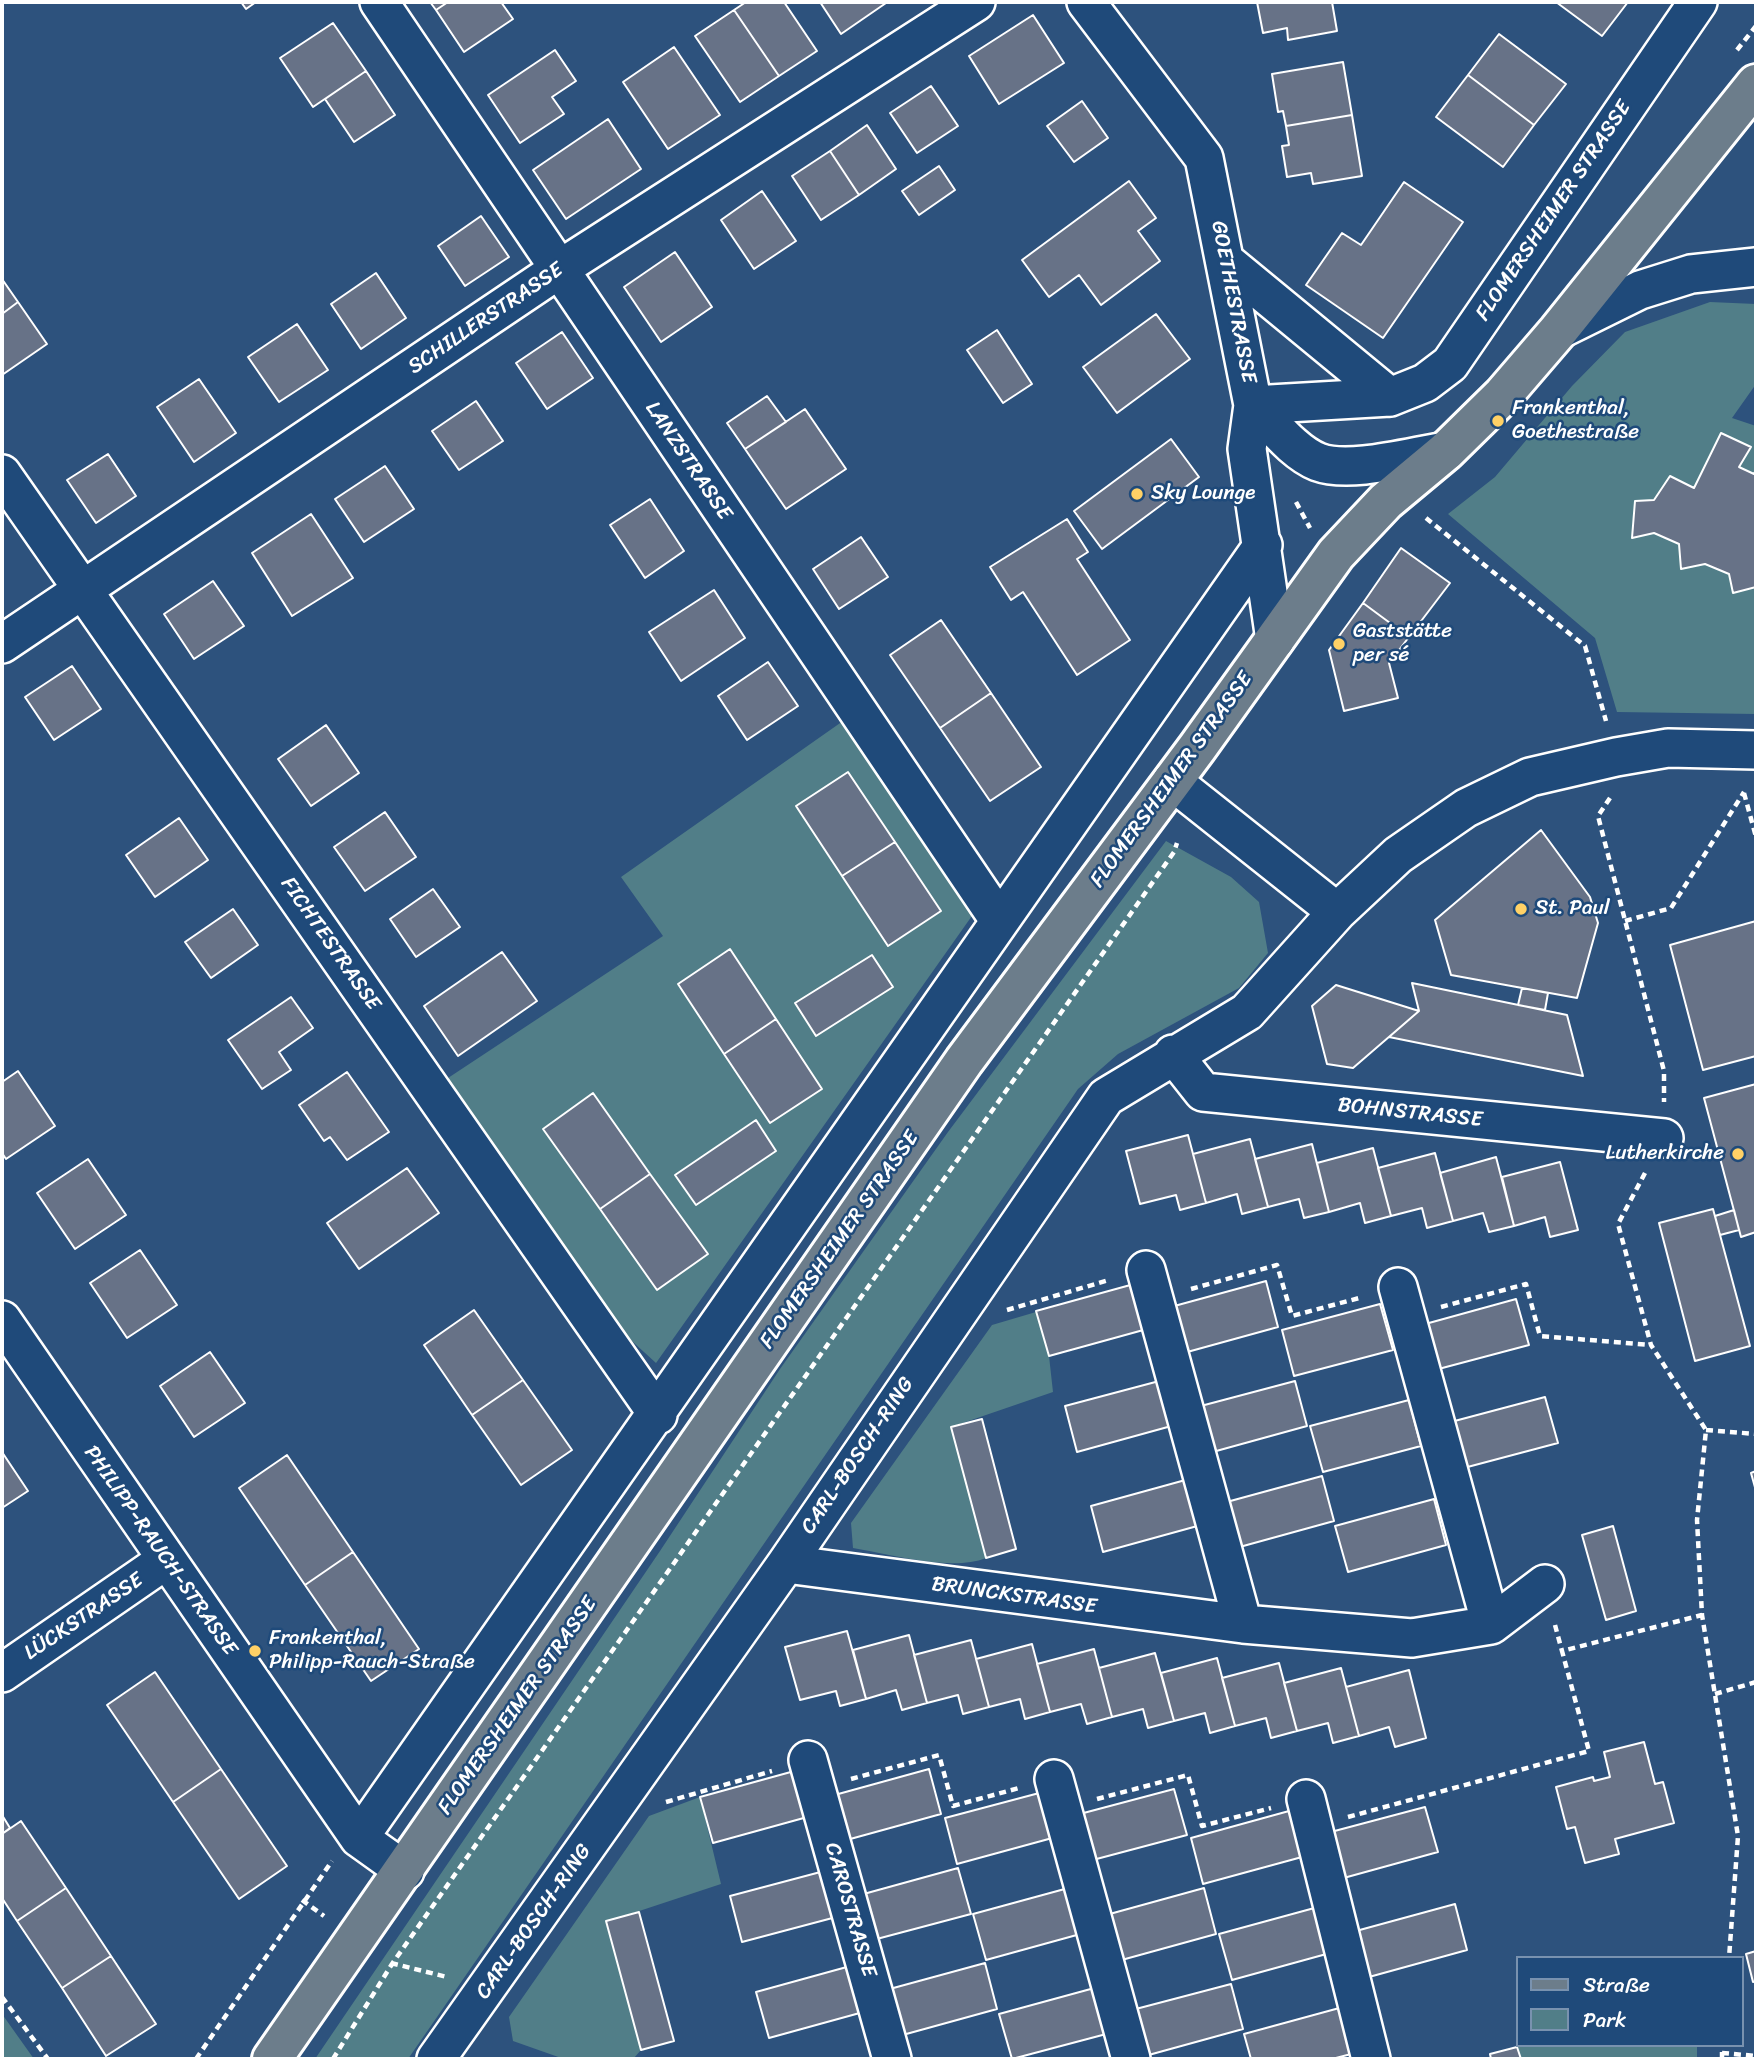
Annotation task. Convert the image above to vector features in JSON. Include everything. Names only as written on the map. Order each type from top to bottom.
[{"type":"main road","name":"FLOMERSHEIMER STRASSE","points":[[272,2059],[405,1871],[964,1061],[1182,789],[1275,640],[1353,533],[1386,500],[1446,451],[1503,395],[1558,331],[1756,84]]},
{"type":"street","name":"LANZSTRASSE","points":[[379,2],[999,920]]},
{"type":"street","name":"SCHILLERSTRASSE","points":[[2,644],[558,270],[976,2]]},
{"type":"street","name":"GOETHESTRASSE","points":[[1086,2],[1204,158],[1254,405],[1247,449],[1275,640]]},
{"type":"street","name":"FLOMERSHEIMER STRASSE","points":[[1254,405],[1390,397],[1425,383],[1450,364],[1698,2]]},
{"type":"street","points":[[1225,261],[1390,397]]},
{"type":"street","points":[[1558,331],[1640,290],[1690,274],[1756,267]]},
{"type":"street","points":[[1254,405],[1295,446],[1318,462],[1346,466],[1446,451]]},
{"type":"street","name":"FICHTESTRASSE","points":[[2,474],[658,1415]]},
{"type":"street","points":[[359,1838],[658,1415],[999,920],[1263,545]]},
{"type":"street","name":"CARL-BOSCH-RING","points":[[444,2058],[604,1820],[786,1564],[945,1327],[1106,1097],[1173,1054],[1247,1012],[1337,912],[1398,855],[1466,808],[1530,777],[1616,757],[1668,748],[1744,749]]},
{"type":"street","points":[[1182,789],[1337,912]]},
{"type":"street","name":"BOHNSTRASSE","points":[[1173,1054],[1203,1092],[1664,1138]]},
{"type":"street","points":[[1150,1285],[1242,1624]]},
{"type":"street","points":[[1402,1302],[1491,1625]]},
{"type":"street","name":"PHILIPP-RAUCH-STRASSE","points":[[2,1320],[359,1838],[405,1871]]},
{"type":"street","name":"LÜCKSTRASSE","points":[[2,1673],[166,1560]]},
{"type":"street","name":"BRUNCKSTRASSE","points":[[786,1564],[1052,1602],[1242,1624],[1412,1638],[1491,1625],[1545,1584]]},
{"type":"street","name":"CAROSTRASSE","points":[[812,1774],[892,2059]]},
{"type":"street","points":[[1058,1794],[1131,2059]]},
{"type":"street","points":[[1310,1813],[1371,2059]]},
{"type":"path","points":[[1420,513],[1585,646],[1622,781],[1598,816],[1664,1071],[1664,1138],[1618,1224],[1651,1345],[1706,1430],[1697,1520],[1702,1615],[1738,1836],[1729,1956]]},
{"type":"path","points":[[1744,749],[1744,792],[1756,837]]},
{"type":"path","points":[[333,2059],[400,1953],[1174,852],[1182,789]]},
{"type":"path","points":[[1625,921],[1671,908],[1744,792]]},
{"type":"path","points":[[945,1327],[1150,1285],[1277,1265],[1292,1316],[1526,1284],[1540,1336],[1651,1345]]},
{"type":"path","points":[[1706,1430],[1756,1434]]},
{"type":"path","points":[[604,1820],[812,1774],[939,1755],[953,1806],[1188,1775],[1202,1826],[1310,1813],[1589,1751],[1562,1651],[1702,1615]]},
{"type":"path","points":[[1716,1694],[1756,1682]]},
{"type":"path","points":[[196,2059],[302,1900],[341,1849],[359,1838]]},
{"type":"path","points":[[2,1997],[48,2059]]},
{"type":"path","points":[[1722,2056],[1756,2056]]},
{"type":"green space","points":[[1710,302],[1756,304],[1756,384],[1732,418],[1756,426],[1756,714],[1617,712],[1595,638],[1448,514],[1495,477],[1572,386],[1625,332]]},
{"type":"green space","points":[[843,721],[974,913],[656,1363],[622,1332],[448,1078],[663,936],[621,877]]},
{"type":"green space","points":[[1166,841],[1231,877],[1259,902],[1268,953],[1239,988],[1118,1054],[1078,1089],[408,2059],[315,2059],[660,1551],[780,1369],[948,1132]]},
{"type":"green space","points":[[1036,1312],[1049,1356],[1053,1392],[951,1427],[986,1558],[972,1562],[938,1563],[853,1548],[851,1523],[992,1325]]},
{"type":"green space","points":[[700,1797],[721,1884],[606,1922],[641,2050],[634,2058],[628,2059],[564,2059],[513,2041],[509,2017],[649,1816]]},
{"type":"green space","points":[[2,2014],[34,2059],[2,2059]]},
{"type":"green space","points":[[1518,2047],[1697,2047],[1697,2059],[1521,2059]]},
{"type":"building","points":[[241,2],[256,2],[246,9]]},
{"type":"building","points":[[430,2],[448,2],[436,10]]},
{"type":"building","points":[[448,2],[501,2],[513,19],[464,52],[436,10]]},
{"type":"building","points":[[746,2],[784,2],[817,51],[779,76],[734,10]]},
{"type":"building","points":[[820,2],[886,2],[886,3],[841,34]]},
{"type":"building","points":[[1257,2],[1332,2],[1337,31],[1288,40],[1287,28],[1263,33]]},
{"type":"building","points":[[1556,2],[1628,2],[1602,36]]},
{"type":"building","points":[[734,10],[779,76],[740,102],[695,36]]},
{"type":"building","points":[[1033,15],[1064,63],[999,104],[969,56]]},
{"type":"building","points":[[333,23],[366,71],[313,107],[280,58]]},
{"type":"building","points":[[1499,34],[1566,84],[1534,125],[1468,75]]},
{"type":"building","points":[[674,47],[720,115],[668,149],[623,82]]},
{"type":"building","points":[[555,50],[576,81],[552,97],[564,114],[520,143],[488,95]]},
{"type":"building","points":[[1343,62],[1352,115],[1286,126],[1283,111],[1278,112],[1272,74]]},
{"type":"building","points":[[366,71],[395,115],[354,142],[325,99]]},
{"type":"building","points":[[1468,75],[1534,125],[1503,167],[1436,117]]},
{"type":"building","points":[[931,86],[958,126],[917,153],[890,113]]},
{"type":"building","points":[[1082,101],[1108,138],[1074,162],[1047,126]]},
{"type":"building","points":[[1352,115],[1362,176],[1313,184],[1311,173],[1287,177],[1282,146],[1289,145],[1286,126]]},
{"type":"building","points":[[608,119],[641,169],[566,219],[533,170]]},
{"type":"building","points":[[867,125],[896,169],[859,195],[830,151]]},
{"type":"building","points":[[830,151],[859,195],[821,220],[792,176]]},
{"type":"building","points":[[939,166],[955,190],[919,215],[902,191]]},
{"type":"building","points":[[1129,181],[1156,218],[1138,231],[1160,261],[1101,305],[1079,275],[1049,297],[1022,260]]},
{"type":"building","points":[[1404,182],[1463,222],[1383,338],[1306,285],[1342,233],[1361,245]]},
{"type":"building","points":[[762,191],[796,241],[754,269],[721,220]]},
{"type":"building","points":[[481,216],[509,257],[465,286],[438,246]]},
{"type":"building","points":[[675,252],[712,307],[661,342],[624,287]]},
{"type":"building","points":[[376,273],[406,318],[361,349],[331,304]]},
{"type":"building","points":[[2,279],[18,302],[2,314]]},
{"type":"building","points":[[18,302],[47,344],[2,375],[2,314]]},
{"type":"building","points":[[1156,314],[1190,359],[1117,413],[1083,367]]},
{"type":"building","points":[[297,324],[328,370],[279,402],[248,357]]},
{"type":"building","points":[[997,330],[1032,384],[1003,403],[967,350]]},
{"type":"building","points":[[562,332],[593,378],[547,409],[516,363]]},
{"type":"building","points":[[199,379],[236,433],[194,462],[157,407]]},
{"type":"building","points":[[767,396],[786,422],[745,449],[727,423]]},
{"type":"building","points":[[476,401],[503,441],[459,470],[432,431]]},
{"type":"building","points":[[805,409],[846,469],[786,509],[745,449]]},
{"type":"building","points":[[1721,433],[1751,447],[1739,467],[1754,474],[1756,470],[1756,587],[1733,593],[1729,574],[1705,564],[1681,569],[1679,544],[1654,533],[1632,538],[1635,501],[1654,500],[1670,476],[1694,488]]},
{"type":"building","name":"Sky Lounge","points":[[1171,439],[1199,477],[1102,549],[1074,511]]},
{"type":"building","points":[[108,454],[136,496],[96,523],[67,480]]},
{"type":"building","points":[[385,466],[414,509],[364,542],[335,499]]},
{"type":"building","points":[[650,499],[684,551],[645,578],[610,525]]},
{"type":"building","points":[[311,514],[353,578],[292,616],[252,553]]},
{"type":"building","points":[[1067,519],[1088,552],[1077,559],[1130,640],[1077,675],[1023,592],[1011,600],[990,567]]},
{"type":"building","points":[[861,537],[888,577],[839,609],[813,569]]},
{"type":"building","points":[[1401,548],[1450,583],[1409,637],[1363,603]]},
{"type":"building","points":[[213,581],[244,626],[194,659],[164,614]]},
{"type":"building","points":[[714,590],[745,638],[681,681],[649,632]]},
{"type":"building","points":[[1363,603],[1409,637],[1389,663],[1398,698],[1344,711],[1329,650]]},
{"type":"building","points":[[941,620],[991,693],[940,728],[890,655]]},
{"type":"building","points":[[768,662],[798,706],[747,740],[718,696]]},
{"type":"building","points":[[72,666],[101,709],[54,740],[25,697]]},
{"type":"building","points":[[991,693],[1041,767],[990,801],[940,728]]},
{"type":"building","points":[[326,725],[359,773],[311,806],[278,759]]},
{"type":"building","points":[[848,772],[895,842],[842,876],[796,806]]},
{"type":"building","points":[[385,812],[416,857],[365,891],[334,847]]},
{"type":"building","points":[[179,818],[208,860],[155,897],[126,855]]},
{"type":"building","name":"St. Paul","points":[[1541,830],[1590,897],[1598,923],[1577,998],[1451,975],[1435,920]]},
{"type":"building","points":[[895,842],[941,911],[888,946],[842,876]]},
{"type":"building","points":[[433,889],[460,927],[416,957],[390,919]]},
{"type":"building","points":[[233,909],[258,945],[211,978],[185,942]]},
{"type":"building","points":[[1756,921],[1756,1056],[1703,1070],[1670,945]]},
{"type":"building","points":[[730,949],[776,1019],[724,1054],[678,984]]},
{"type":"building","points":[[502,952],[537,1001],[458,1056],[424,1006]]},
{"type":"building","points":[[872,955],[893,987],[816,1036],[795,1003]]},
{"type":"building","points":[[1412,983],[1567,1015],[1583,1076],[1389,1037],[1419,1011]]},
{"type":"building","points":[[1336,985],[1419,1011],[1353,1068],[1327,1064],[1312,1006]]},
{"type":"building","points":[[1522,988],[1548,993],[1545,1010],[1518,1005]]},
{"type":"building","points":[[291,997],[313,1028],[279,1052],[291,1070],[262,1089],[228,1040]]},
{"type":"building","points":[[776,1019],[822,1089],[770,1123],[724,1054]]},
{"type":"building","points":[[18,1071],[55,1126],[6,1159],[2,1153],[2,1082]]},
{"type":"building","points":[[347,1072],[389,1132],[347,1160],[330,1137],[324,1141],[299,1105]]},
{"type":"building","name":"Lutherkirche","points":[[1756,1084],[1756,1232],[1741,1237],[1704,1098]]},
{"type":"building","points":[[593,1093],[650,1174],[600,1209],[543,1129]]},
{"type":"building","points":[[756,1120],[776,1151],[696,1205],[675,1175]]},
{"type":"building","points":[[1188,1135],[1206,1203],[1180,1210],[1176,1195],[1140,1204],[1126,1151]]},
{"type":"building","points":[[1250,1139],[1268,1207],[1242,1214],[1237,1194],[1206,1203],[1193,1154]]},
{"type":"building","points":[[1312,1144],[1329,1212],[1304,1218],[1299,1199],[1268,1207],[1255,1159]]},
{"type":"building","points":[[1373,1148],[1391,1216],[1365,1223],[1360,1203],[1329,1212],[1317,1163]]},
{"type":"building","points":[[1435,1153],[1453,1221],[1427,1228],[1422,1208],[1391,1216],[1378,1168]]},
{"type":"building","points":[[1496,1157],[1514,1226],[1489,1232],[1483,1213],[1453,1221],[1440,1173]]},
{"type":"building","points":[[88,1159],[126,1215],[75,1249],[37,1193]]},
{"type":"building","points":[[1560,1162],[1578,1230],[1550,1237],[1545,1217],[1514,1226],[1502,1177]]},
{"type":"building","points":[[407,1168],[439,1213],[359,1269],[327,1223]]},
{"type":"building","points":[[650,1174],[708,1254],[657,1290],[600,1209]]},
{"type":"building","points":[[1713,1209],[1750,1346],[1695,1361],[1659,1223]]},
{"type":"building","points":[[1734,1210],[1739,1230],[1720,1235],[1715,1216]]},
{"type":"building","points":[[140,1250],[177,1305],[127,1338],[90,1283]]},
{"type":"building","points":[[1266,1281],[1278,1327],[1180,1354],[1167,1308]]},
{"type":"building","points":[[1134,1284],[1147,1329],[1049,1356],[1036,1311]]},
{"type":"building","points":[[1516,1299],[1529,1345],[1431,1371],[1418,1326]]},
{"type":"building","points":[[1380,1304],[1393,1350],[1294,1376],[1282,1330]]},
{"type":"building","points":[[474,1310],[523,1380],[472,1415],[424,1345]]},
{"type":"building","points":[[210,1352],[245,1403],[194,1437],[160,1386]]},
{"type":"building","points":[[523,1380],[572,1450],[521,1485],[472,1415]]},
{"type":"building","points":[[1163,1380],[1175,1425],[1077,1452],[1065,1406]]},
{"type":"building","points":[[1295,1381],[1307,1426],[1209,1453],[1197,1407]]},
{"type":"building","points":[[1545,1397],[1558,1443],[1460,1469],[1447,1423]]},
{"type":"building","points":[[1409,1400],[1421,1446],[1323,1472],[1310,1426]]},
{"type":"building","points":[[982,1419],[1016,1549],[986,1558],[951,1427]]},
{"type":"building","points":[[2,1452],[28,1491],[2,1508]]},
{"type":"building","points":[[287,1455],[353,1552],[305,1585],[239,1488]]},
{"type":"building","points":[[1756,1471],[1756,1491],[1751,1473]]},
{"type":"building","points":[[1322,1476],[1334,1521],[1236,1548],[1223,1503]]},
{"type":"building","points":[[1189,1479],[1201,1525],[1103,1552],[1091,1506]]},
{"type":"building","points":[[1434,1499],[1446,1545],[1348,1572],[1335,1526]]},
{"type":"building","points":[[1613,1526],[1636,1611],[1606,1620],[1582,1535]]},
{"type":"building","points":[[353,1552],[419,1649],[371,1681],[305,1585]]},
{"type":"building","points":[[847,1631],[866,1699],[840,1706],[836,1691],[800,1700],[785,1647]]},
{"type":"building","points":[[909,1635],[927,1703],[902,1710],[896,1690],[866,1699],[853,1650]]},
{"type":"building","points":[[971,1640],[989,1707],[963,1714],[958,1695],[927,1703],[914,1655]]},
{"type":"building","points":[[1032,1644],[1050,1712],[1025,1719],[1020,1699],[989,1707],[976,1659]]},
{"type":"building","points":[[1094,1649],[1112,1717],[1087,1724],[1081,1704],[1050,1712],[1037,1664]]},
{"type":"building","points":[[1155,1653],[1174,1721],[1148,1728],[1143,1709],[1112,1717],[1099,1668]]},
{"type":"building","points":[[1217,1658],[1235,1726],[1210,1733],[1205,1713],[1174,1721],[1161,1673]]},
{"type":"building","points":[[1279,1663],[1297,1731],[1271,1738],[1266,1718],[1235,1726],[1222,1678]]},
{"type":"building","points":[[1341,1668],[1359,1736],[1333,1743],[1328,1723],[1297,1731],[1284,1683]]},
{"type":"building","points":[[1409,1670],[1426,1738],[1395,1747],[1389,1727],[1359,1736],[1346,1687]]},
{"type":"building","points":[[155,1672],[221,1769],[173,1802],[107,1705]]},
{"type":"building","points":[[1644,1742],[1655,1784],[1663,1782],[1674,1823],[1615,1839],[1619,1854],[1585,1863],[1575,1827],[1567,1829],[1556,1787],[1593,1777],[1594,1781],[1610,1777],[1604,1752]]},
{"type":"building","points":[[221,1769],[287,1866],[239,1899],[173,1802]]},
{"type":"building","points":[[929,1769],[941,1814],[843,1841],[831,1796]]},
{"type":"building","points":[[798,1770],[811,1816],[713,1843],[700,1797]]},
{"type":"building","points":[[1174,1789],[1187,1835],[1089,1861],[1076,1815]]},
{"type":"building","points":[[1043,1792],[1056,1837],[957,1864],[945,1818]]},
{"type":"building","points":[[1425,1807],[1438,1852],[1340,1879],[1327,1833]]},
{"type":"building","points":[[1289,1811],[1302,1857],[1203,1884],[1191,1838]]},
{"type":"building","points":[[2,1815],[10,1828],[2,1834]]},
{"type":"building","points":[[21,1821],[66,1888],[17,1921],[2,1898],[2,1834]]},
{"type":"building","points":[[958,1868],[971,1914],[873,1940],[860,1895]]},
{"type":"building","points":[[828,1870],[840,1916],[742,1942],[730,1896]]},
{"type":"building","points":[[1072,1887],[1084,1933],[986,1960],[973,1914]]},
{"type":"building","points":[[66,1888],[111,1956],[62,1988],[17,1921]]},
{"type":"building","points":[[1204,1888],[1216,1934],[1118,1961],[1106,1915]]},
{"type":"building","points":[[1455,1904],[1467,1950],[1369,1977],[1356,1931]]},
{"type":"building","points":[[1318,1907],[1330,1953],[1232,1980],[1219,1934]]},
{"type":"building","points":[[639,1912],[674,2041],[641,2050],[606,1921]]},
{"type":"building","points":[[1756,1951],[1756,1981],[1753,1982],[1746,1954]]},
{"type":"building","points":[[111,1956],[156,2024],[106,2056],[62,1988]]},
{"type":"building","points":[[985,1963],[997,2009],[899,2036],[886,1990]]},
{"type":"building","points":[[854,1965],[867,2011],[769,2038],[756,1992]]},
{"type":"building","points":[[1231,1984],[1243,2029],[1145,2056],[1132,2010]]},
{"type":"building","points":[[1098,1987],[1110,2033],[1012,2059],[999,2014]]},
{"type":"building","points":[[1343,2007],[1355,2053],[1332,2059],[1251,2059],[1244,2034]]},
{"type":"building","points":[[1517,2047],[1521,2059],[1491,2059],[1490,2054]]},
{"type":"place","name":"Frankenthal, Goethestraße","points":[[1498,421]]},
{"type":"place","name":"Sky Lounge","points":[[1137,494]]},
{"type":"place","name":"Gaststätte per sé","points":[[1339,644]]},
{"type":"place","name":"St. Paul","points":[[1521,909]]},
{"type":"place","name":"Lutherkirche","points":[[1738,1154]]},
{"type":"place","name":"Frankenthal, Philipp-Rauch-Straße","points":[[255,1651]]}]
